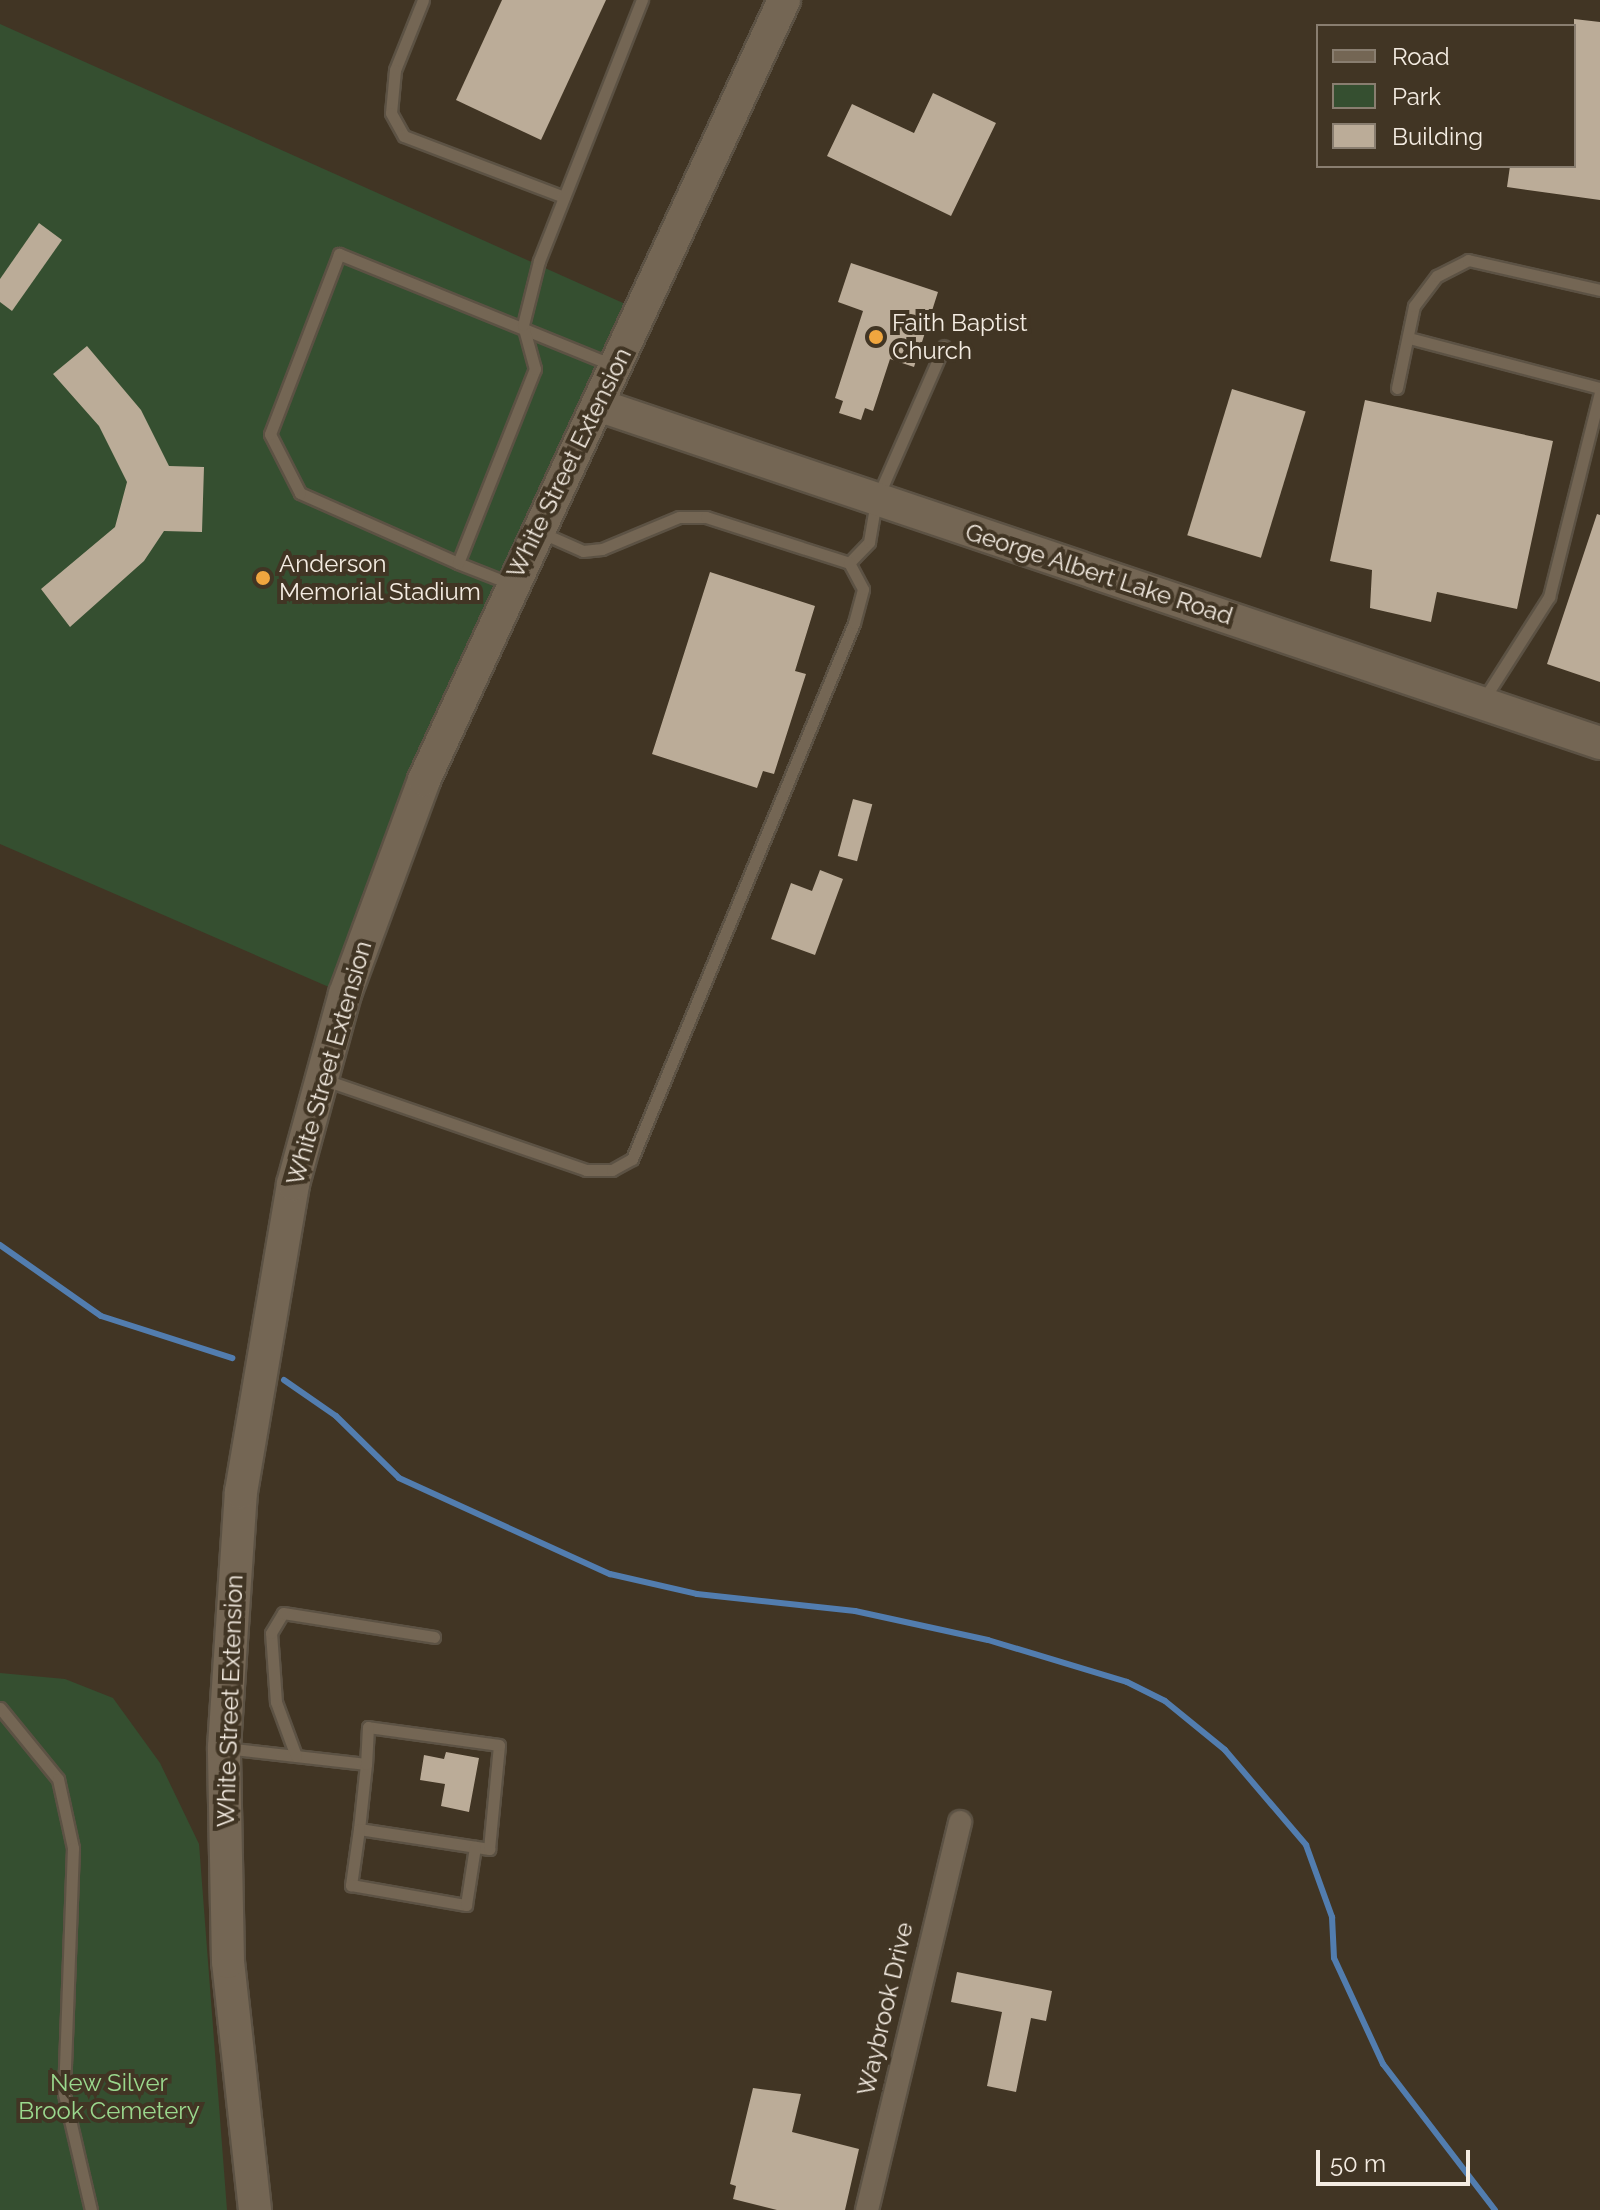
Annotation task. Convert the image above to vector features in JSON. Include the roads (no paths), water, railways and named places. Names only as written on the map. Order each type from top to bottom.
[{"type":"street","name":"White Street Extension","points":[[255,2210],[228,1962],[224,1747],[255,1386],[320,1078],[408,823],[511,584],[598,405],[784,0]]},
{"type":"street","name":"George Albert Lake Road","points":[[598,405],[1600,743]]},
{"type":"street","name":"Waybrook Drive","points":[[867,2210],[960,1822]]},
{"type":"lane","points":[[423,0],[395,70],[391,113],[404,136],[564,197]]},
{"type":"lane","points":[[458,563],[535,369],[523,325],[564,197],[642,0]]},
{"type":"lane","points":[[511,584],[300,493],[270,434],[339,254],[523,325],[616,366]]},
{"type":"lane","points":[[1397,388],[1414,306],[1429,286],[1468,260],[1600,290]]},
{"type":"lane","points":[[1409,338],[1600,390],[1549,597],[1481,702]]},
{"type":"lane","points":[[849,563],[869,542],[876,501],[944,346]]},
{"type":"lane","points":[[320,1078],[586,1170],[612,1170],[632,1159],[854,623],[863,589],[849,563],[706,517],[679,517],[583,551],[536,530]]},
{"type":"lane","points":[[296,1756],[276,1702],[271,1633],[283,1613],[434,1637]]},
{"type":"lane","points":[[0,1708],[58,1779],[73,1848],[64,2094],[91,2210]]},
{"type":"lane","points":[[359,1829],[489,1849],[499,1745],[368,1727],[351,1885],[466,1905],[475,1847]]},
{"type":"lane","points":[[224,1747],[366,1764]]},
{"type":"waterway","points":[[0,1245],[101,1316],[232,1358]]},
{"type":"waterway","points":[[284,1380],[336,1416],[399,1478],[610,1574],[697,1594],[855,1611],[988,1640],[1127,1682],[1165,1701],[1225,1750],[1306,1845],[1332,1917],[1334,1958],[1383,2064],[1495,2210]]},
{"type":"place","name":"Faith Baptist Church","points":[[876,337]]},
{"type":"place","name":"Anderson Memorial Stadium","points":[[263,578]]},
{"type":"park label","name":"New Silver Brook Cemetery","points":[[109,2097]]}]
